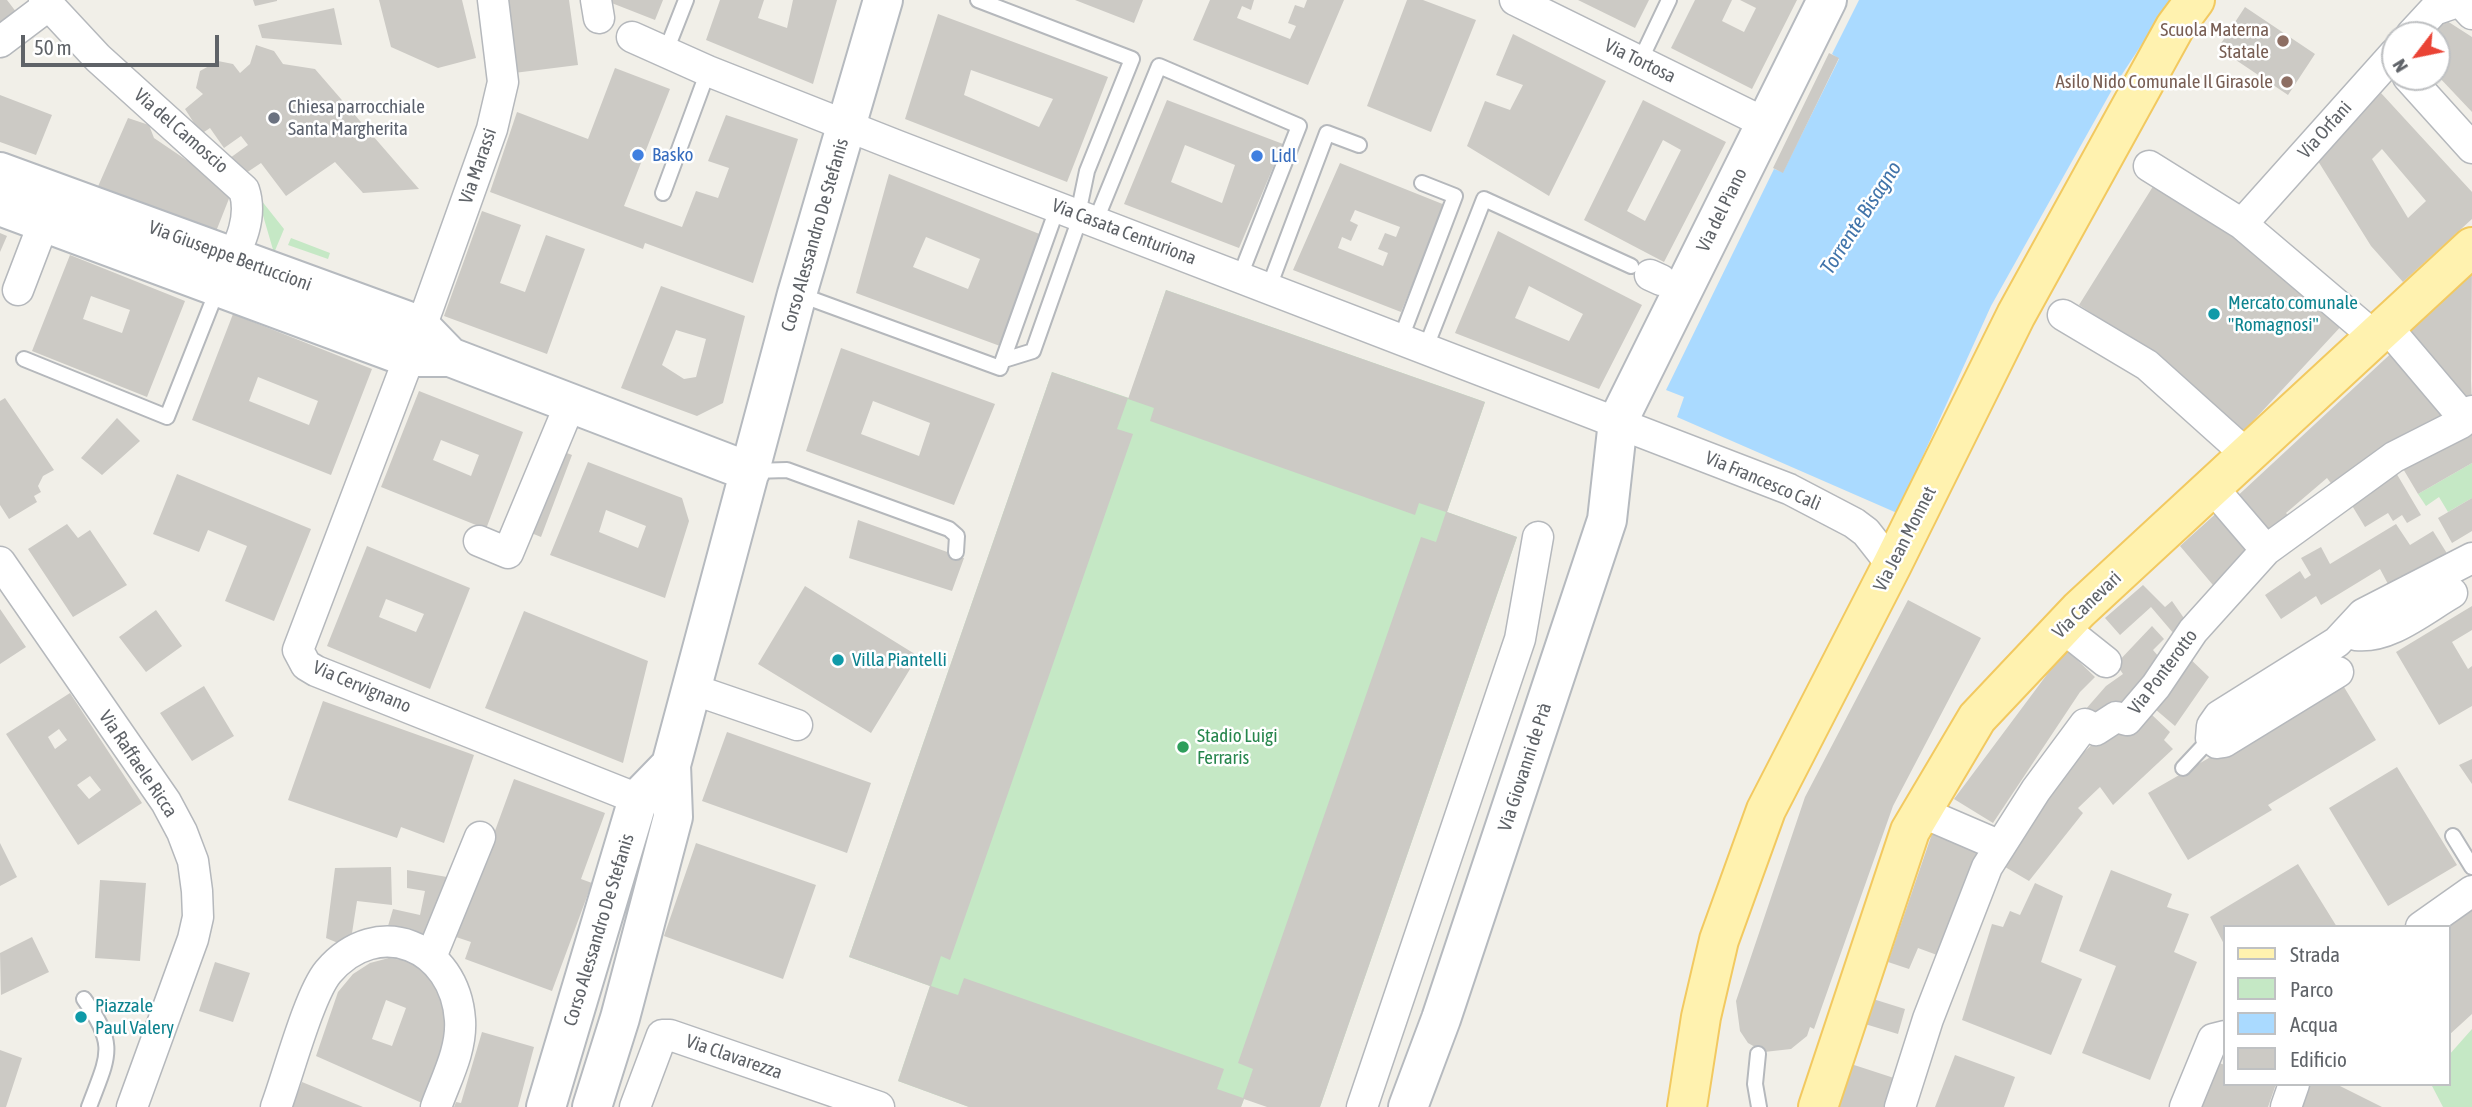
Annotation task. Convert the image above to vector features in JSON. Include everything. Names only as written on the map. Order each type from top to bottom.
[{"type":"main road","name":"Via Jean Monnet","points":[[1687,1107],[1701,1017],[1720,940],[1766,810],[2016,315],[2175,27],[2195,0]]},
{"type":"main road","name":"Via Canevari","points":[[1818,1107],[1919,811],[1977,718],[2062,627],[2472,247]]},
{"type":"street","name":"Via Marassi","points":[[413,341],[428,308],[499,105],[503,82],[493,0]]},
{"type":"street","name":"Corso Alessandro De Stefanis","points":[[592,1107],[620,1018],[673,817],[671,765],[797,294],[883,0]]},
{"type":"street","name":"Via del Piano","points":[[1618,421],[1827,0]]},
{"type":"street","name":"Via Tortosa","points":[[1518,1],[1765,123]]},
{"type":"street","points":[[0,42],[46,3]]},
{"type":"street","name":"Via del Camoscio","points":[[46,3],[98,58],[237,180],[244,190],[248,208],[230,263]]},
{"type":"street","name":"Via Orfani","points":[[2426,21],[2434,10],[2466,7]]},
{"type":"street","name":"Via Casata Centuriona","points":[[632,37],[708,71],[846,125],[1618,421]]},
{"type":"street","name":"Via Orfani","points":[[2250,214],[2381,76]]},
{"type":"street","points":[[2427,91],[2472,148]]},
{"type":"street","points":[[2148,166],[2250,214],[2361,325]]},
{"type":"street","name":"Via Giuseppe Bertuccioni","points":[[0,172],[230,263],[450,357],[750,472]]},
{"type":"street","name":"Via Giuseppe Bertuccioni","points":[[0,206],[44,222],[230,263]]},
{"type":"street","points":[[18,290],[44,222]]},
{"type":"street","points":[[2063,315],[2147,365],[2235,444]]},
{"type":"street","points":[[2392,333],[2468,419]]},
{"type":"street","name":"Via Cervignano","points":[[413,341],[298,644],[300,657],[316,671],[638,800]]},
{"type":"street","points":[[479,541],[508,553],[571,402]]},
{"type":"street","name":"Via Ponterotto","points":[[1900,1107],[1928,1019],[1987,867],[1998,845],[2085,724],[2096,730],[2116,717],[2127,720],[2156,686],[2193,631],[2266,550],[2394,457],[2468,419]]},
{"type":"street","name":"Via Francesco Calì","points":[[1618,421],[1789,489],[1825,507],[1866,532],[1892,565]]},
{"type":"street","name":"Via Giovanni de Prà","points":[[1408,1107],[1441,1019],[1607,520],[1618,421]]},
{"type":"street","points":[[2212,487],[2266,550]]},
{"type":"street","points":[[1362,1107],[1520,639],[1538,537]]},
{"type":"street","points":[[2339,672],[2224,742],[2217,744],[2211,738],[2212,726],[2219,716],[2337,642],[2363,614],[2472,558]]},
{"type":"street","name":"Via Raffaele Ricca","points":[[0,562],[166,802],[193,861],[198,917],[193,939],[132,1107]]},
{"type":"street","points":[[2351,629],[2356,635],[2378,633],[2396,626],[2452,593]]},
{"type":"street","points":[[2062,627],[2106,662]]},
{"type":"street","points":[[692,689],[797,725]]},
{"type":"street","name":"Corso Alessandro De Stefanis","points":[[546,1107],[638,800],[671,765]]},
{"type":"street","points":[[1919,811],[1998,845]]},
{"type":"street","points":[[432,957],[480,836]]},
{"type":"street","points":[[2424,925],[2472,891]]},
{"type":"street","points":[[276,1107],[319,984],[336,964],[355,950],[377,942],[398,942],[417,947],[432,957],[452,990],[460,1032],[436,1107]]},
{"type":"street","name":"Via Clavarezza","points":[[635,1107],[662,1035],[670,1035],[879,1107]]},
{"type":"street","points":[[2185,1107],[2213,1039],[2224,1036]]},
{"type":"street","points":[[2286,1107],[2293,1086]]},
{"type":"lane","points":[[666,51],[687,0]]},
{"type":"lane","points":[[978,0],[1132,59],[1087,171],[1078,214],[1033,351],[1004,360]]},
{"type":"lane","points":[[1640,61],[1669,0]]},
{"type":"lane","points":[[797,294],[1000,368],[1078,214],[1159,66],[1299,126],[1240,276]]},
{"type":"lane","points":[[663,193],[708,71]]},
{"type":"lane","points":[[1269,287],[1327,133],[1359,145]]},
{"type":"lane","points":[[1413,343],[1455,196],[1422,183]]},
{"type":"lane","points":[[1413,343],[1484,199],[1647,274]]},
{"type":"lane","points":[[230,263],[273,260]]},
{"type":"lane","name":"Via Giuseppe Bertuccioni","points":[[24,359],[167,417],[230,263]]},
{"type":"lane","points":[[750,472],[788,470],[949,529],[957,536],[956,552]]},
{"type":"lane","points":[[2183,768],[2211,738]]},
{"type":"lane","points":[[2452,836],[2472,867]]},
{"type":"lane","points":[[84,999],[107,1039],[108,1056],[89,1107]]},
{"type":"lane","points":[[1758,1054],[1755,1084],[1759,1107]]},
{"type":"green space","points":[[257,195],[284,229],[274,253]]},
{"type":"green space","points":[[291,238],[330,253],[328,259],[288,245]]},
{"type":"green space","name":"Stadio Luigi Ferraris","points":[[1166,290],[1485,402],[1447,512],[1517,537],[1320,1107],[1244,1099],[1241,1107],[969,1107],[898,1081],[930,986],[849,957],[1052,372],[1129,398]]},
{"type":"green space","points":[[2472,463],[2472,498],[2448,512],[2439,497],[2426,506],[2418,494]]},
{"type":"green space","points":[[2472,1029],[2472,1107],[2443,1107],[2432,1086],[2451,1086],[2451,1053]]},
{"type":"water","name":"Torrente Bisagno","points":[[1859,0],[2171,0],[2113,88],[1991,306],[1897,513],[1677,417],[1684,397],[1666,390],[1774,169],[1783,172],[1839,59],[1832,54]]},
{"type":"building","points":[[0,0],[7,0],[20,17],[0,31]]},
{"type":"building","points":[[253,0],[277,0],[277,1],[255,6]]},
{"type":"building","points":[[379,0],[462,0],[476,58],[438,68],[391,47]]},
{"type":"building","points":[[504,0],[569,0],[578,65],[514,73]]},
{"type":"building","points":[[604,0],[663,0],[655,20]]},
{"type":"building","points":[[720,0],[764,0],[758,18],[787,28],[793,0],[837,0],[813,84],[706,40]]},
{"type":"building","points":[[1075,0],[1143,0],[1134,23]]},
{"type":"building","points":[[1210,0],[1254,0],[1251,10],[1242,6],[1237,18],[1290,39],[1296,26],[1288,23],[1295,5],[1304,8],[1307,0],[1344,0],[1308,85],[1193,40]]},
{"type":"building","points":[[1407,0],[1423,0],[1476,20],[1431,132],[1367,106]]},
{"type":"building","points":[[1578,0],[1649,0],[1635,28]]},
{"type":"building","points":[[1695,0],[1732,0],[1722,21],[1744,32],[1756,8],[1740,0],[1797,0],[1752,89],[1671,48]]},
{"type":"building","points":[[2245,7],[2315,54],[2288,95],[2218,48]]},
{"type":"building","points":[[334,8],[342,45],[262,38],[258,25]]},
{"type":"building","points":[[938,14],[1108,77],[1067,182],[905,119]],"holes":[[[971,70],[1053,99],[1039,127],[964,95]]]},
{"type":"building","points":[[2451,24],[2472,37],[2472,112],[2451,90]]},
{"type":"building","points":[[1513,34],[1606,81],[1549,196],[1467,146],[1485,101],[1510,110],[1523,85],[1496,75]]},
{"type":"building","name":"Chiesa parrocchiale Santa Margherita","points":[[256,45],[274,51],[283,64],[315,69],[419,189],[363,193],[335,162],[286,196],[261,163],[243,175],[230,158],[248,145],[241,136],[224,148],[210,128],[201,134],[185,109],[203,94],[196,88],[200,71],[218,61],[233,64],[240,73],[250,64]]},
{"type":"building","points":[[1829,53],[1839,58],[1783,173],[1773,168]]},
{"type":"building","points":[[615,68],[670,89],[624,206],[682,227],[696,191],[718,198],[729,168],[708,161],[726,115],[798,139],[753,283],[645,243],[643,249],[490,192],[517,112],[588,139]]},
{"type":"building","points":[[2381,93],[2472,192],[2472,219],[2403,282],[2371,246],[2318,161]],"holes":[[[2382,149],[2426,201],[2408,218],[2372,159]]]},
{"type":"building","points":[[0,95],[52,115],[36,155],[0,142]]},
{"type":"building","points":[[1167,100],[1283,144],[1239,248],[1124,204]],"holes":[[[1185,145],[1235,165],[1222,203],[1171,182]]]},
{"type":"building","points":[[1643,100],[1726,142],[1664,262],[1584,220]],"holes":[[[1663,140],[1681,150],[1645,221],[1627,211]]]},
{"type":"building","points":[[128,118],[149,125],[154,138],[232,191],[215,234],[96,191]]},
{"type":"building","points":[[1340,163],[1445,205],[1401,312],[1293,270]],"holes":[[[1355,210],[1400,227],[1396,237],[1385,233],[1378,249],[1388,253],[1383,266],[1338,248],[1342,237],[1351,241],[1358,225],[1350,221]]]},
{"type":"building","points":[[889,174],[1042,235],[1000,346],[856,293]],"holes":[[[926,237],[980,259],[968,289],[913,267]]]},
{"type":"building","name":"Mercato comunale \"Romagnosi\"","points":[[2157,180],[2230,227],[2345,322],[2242,433],[2155,354],[2079,305]]},
{"type":"building","points":[[482,211],[521,225],[500,283],[525,292],[546,235],[585,249],[547,354],[444,316]]},
{"type":"building","points":[[1498,231],[1642,305],[1599,389],[1455,333]],"holes":[[[1529,286],[1583,314],[1569,341],[1515,318]]]},
{"type":"building","points":[[0,233],[7,236],[0,252]]},
{"type":"building","points":[[70,255],[185,301],[147,397],[32,351]],"holes":[[[91,296],[130,310],[122,333],[83,319]]]},
{"type":"building","points":[[2472,260],[2471,381],[2472,407],[2396,333]]},
{"type":"building","points":[[661,286],[745,316],[723,403],[697,416],[621,388]],"holes":[[[676,330],[706,339],[696,377],[684,379],[662,365]]]},
{"type":"building","points":[[1166,290],[1485,402],[1447,512],[1517,537],[1320,1107],[1267,1107],[1244,1099],[1241,1107],[969,1107],[898,1081],[930,986],[849,957],[1052,372],[1128,398],[1117,429],[1133,434],[950,960],[941,956],[931,986],[958,995],[964,978],[1224,1069],[1217,1089],[1243,1098],[1253,1069],[1238,1063],[1421,537],[1436,542],[1446,512],[1419,503],[1415,515],[1150,421],[1154,408],[1128,399]]},
{"type":"building","points":[[233,314],[372,369],[331,475],[192,420]],"holes":[[[258,377],[318,401],[309,425],[249,401]]]},
{"type":"building","points":[[2398,347],[2453,417],[2333,486],[2327,478],[2286,513],[2293,521],[2271,540],[2231,502]]},
{"type":"building","points":[[841,348],[995,404],[954,505],[806,451]],"holes":[[[873,401],[930,423],[919,456],[861,434]]]},
{"type":"building","points":[[419,391],[523,432],[486,529],[381,487]],"holes":[[[441,440],[479,455],[471,476],[433,460]]]},
{"type":"building","points":[[5,398],[54,470],[43,476],[38,486],[41,492],[34,496],[37,502],[9,519],[0,505],[0,401]]},
{"type":"building","points":[[117,418],[140,441],[102,475],[81,458]]},
{"type":"building","points":[[2472,432],[2472,463],[2418,494],[2402,467]]},
{"type":"building","points":[[559,450],[572,455],[541,537],[524,530]]},
{"type":"building","points":[[588,462],[682,498],[689,521],[665,598],[550,555]],"holes":[[[606,510],[646,526],[638,548],[599,532]]]},
{"type":"building","points":[[2395,471],[2421,515],[2407,523],[2402,515],[2393,521],[2388,513],[2365,527],[2348,499]]},
{"type":"building","points":[[177,474],[311,529],[274,621],[225,601],[247,546],[208,530],[199,552],[153,534]]},
{"type":"building","points":[[2472,498],[2472,531],[2452,543],[2438,518]]},
{"type":"building","points":[[2221,509],[2259,552],[2218,591],[2180,546]]},
{"type":"building","points":[[858,520],[964,558],[952,591],[849,558]]},
{"type":"building","points":[[67,524],[78,538],[90,530],[127,585],[73,617],[28,549]]},
{"type":"building","points":[[2396,524],[2410,545],[2433,531],[2448,555],[2404,581],[2401,576],[2388,584],[2380,569],[2321,605],[2316,596],[2281,619],[2265,595],[2300,571],[2305,579],[2311,575],[2301,558],[2321,547],[2330,564]]},
{"type":"building","points":[[367,546],[470,588],[430,689],[327,646]],"holes":[[[386,599],[424,614],[416,632],[379,617]]]},
{"type":"building","points":[[2143,585],[2165,607],[2172,601],[2186,621],[2174,634],[2151,607],[2120,635],[2105,618]]},
{"type":"building","name":"Villa Piantelli","points":[[805,586],[918,656],[871,733],[758,664]]},
{"type":"building","points":[[1908,600],[1981,638],[1893,806],[1814,1029],[1810,1027],[1807,1036],[1791,1049],[1764,1052],[1748,1043],[1740,1031],[1736,1001],[1805,797]]},
{"type":"building","points":[[2472,606],[2472,630],[2452,642],[2468,669],[2472,666],[2472,706],[2439,725],[2396,652]]},
{"type":"building","points":[[0,609],[26,647],[0,664]]},
{"type":"building","points":[[156,610],[182,646],[146,672],[119,637]]},
{"type":"building","points":[[524,611],[648,661],[623,763],[485,708]]},
{"type":"building","points":[[2152,626],[2164,639],[2153,650],[2165,664],[2100,724],[2085,710],[2106,686],[2123,674],[2116,664]]},
{"type":"building","points":[[2066,649],[2095,677],[2080,692],[1993,823],[1954,799]]},
{"type":"building","points":[[2185,654],[2209,677],[2175,726],[2155,709]]},
{"type":"building","points":[[2341,682],[2376,740],[2268,805],[2272,810],[2188,860],[2148,793]]},
{"type":"building","points":[[204,686],[234,736],[192,761],[160,713]]},
{"type":"building","points":[[70,693],[142,803],[78,845],[6,734]],"holes":[[[59,729],[67,740],[55,749],[48,737]],[[90,776],[101,790],[89,799],[77,785]]]},
{"type":"building","points":[[323,701],[474,755],[444,843],[401,827],[397,838],[288,800]]},
{"type":"building","points":[[2151,714],[2170,732],[2164,740],[2173,749],[2113,805],[2100,787],[2078,808],[2083,813],[2029,881],[2000,864],[2073,763],[2114,723],[2129,735]]},
{"type":"building","points":[[727,732],[871,783],[847,853],[702,801]]},
{"type":"building","points":[[2472,759],[2472,784],[2459,765]]},
{"type":"building","points":[[2397,767],[2457,865],[2388,906],[2329,808]]},
{"type":"building","points":[[514,779],[605,813],[581,879],[592,883],[552,991],[465,959],[471,942],[456,937]]},
{"type":"building","points":[[1934,828],[1981,846],[1937,955],[1918,948],[1909,969],[1888,962]]},
{"type":"building","points":[[0,843],[17,877],[0,886]]},
{"type":"building","points":[[696,843],[816,885],[783,979],[664,936]]},
{"type":"building","points":[[2298,864],[2336,925],[2224,925],[2224,944],[2210,917]]},
{"type":"building","points":[[391,867],[392,905],[357,901],[352,933],[338,943],[326,938],[335,868]]},
{"type":"building","points":[[407,870],[447,877],[430,937],[388,926],[393,909],[420,915],[425,891],[407,888]]},
{"type":"building","points":[[2111,870],[2172,894],[2167,907],[2189,914],[2174,952],[2197,962],[2150,1080],[2082,1053],[2116,966],[2079,951]]},
{"type":"building","points":[[100,880],[146,883],[140,961],[95,958]]},
{"type":"building","points":[[2035,883],[2063,896],[2041,962],[2082,979],[2051,1055],[1962,1020],[1992,924],[2003,927],[2010,911],[2020,915]]},
{"type":"building","points":[[2472,902],[2472,1014],[2451,1033],[2451,925],[2445,925]]},
{"type":"building","points":[[32,937],[49,972],[1,995],[0,953]]},
{"type":"building","points":[[389,958],[409,961],[425,973],[441,996],[447,1037],[422,1103],[316,1056],[338,992],[353,974],[370,963]],"holes":[[[386,1000],[406,1008],[392,1046],[372,1039]]]},
{"type":"building","points":[[215,962],[250,973],[233,1022],[199,1011]]},
{"type":"building","points":[[1873,999],[1905,1009],[1898,1034],[1865,1024]]},
{"type":"building","points":[[482,1032],[534,1047],[518,1107],[454,1107],[456,1102],[461,1103]]},
{"type":"building","points":[[0,1050],[22,1058],[6,1107],[0,1107]]},
{"type":"building","points":[[1955,1055],[2015,1077],[2004,1107],[1935,1107]]},
{"type":"building","points":[[2213,1061],[2224,1065],[2224,1086],[2275,1086],[2268,1107],[2195,1107]]},
{"type":"building","points":[[1848,1063],[1894,1078],[1885,1107],[1834,1107]]},
{"type":"building","points":[[302,1082],[363,1107],[292,1107]]},
{"type":"building","points":[[2306,1086],[2340,1086],[2382,1107],[2298,1107]]},
{"type":"place","name":"Scuola Materna Statale","points":[[2283,41]]},
{"type":"place","name":"Asilo Nido Comunale Il Girasole","points":[[2287,82]]},
{"type":"place","name":"Chiesa parrocchiale Santa Margherita","points":[[274,118]]},
{"type":"place","name":"Basko","points":[[638,155]]},
{"type":"place","name":"Lidl","points":[[1257,156]]},
{"type":"place","name":"Mercato comunale \"Romagnosi\"","points":[[2214,314]]},
{"type":"place","name":"Villa Piantelli","points":[[838,660]]},
{"type":"place","name":"Stadio Luigi Ferraris","points":[[1183,747]]},
{"type":"place","name":"Piazzale Paul Valery","points":[[81,1017]]}]
